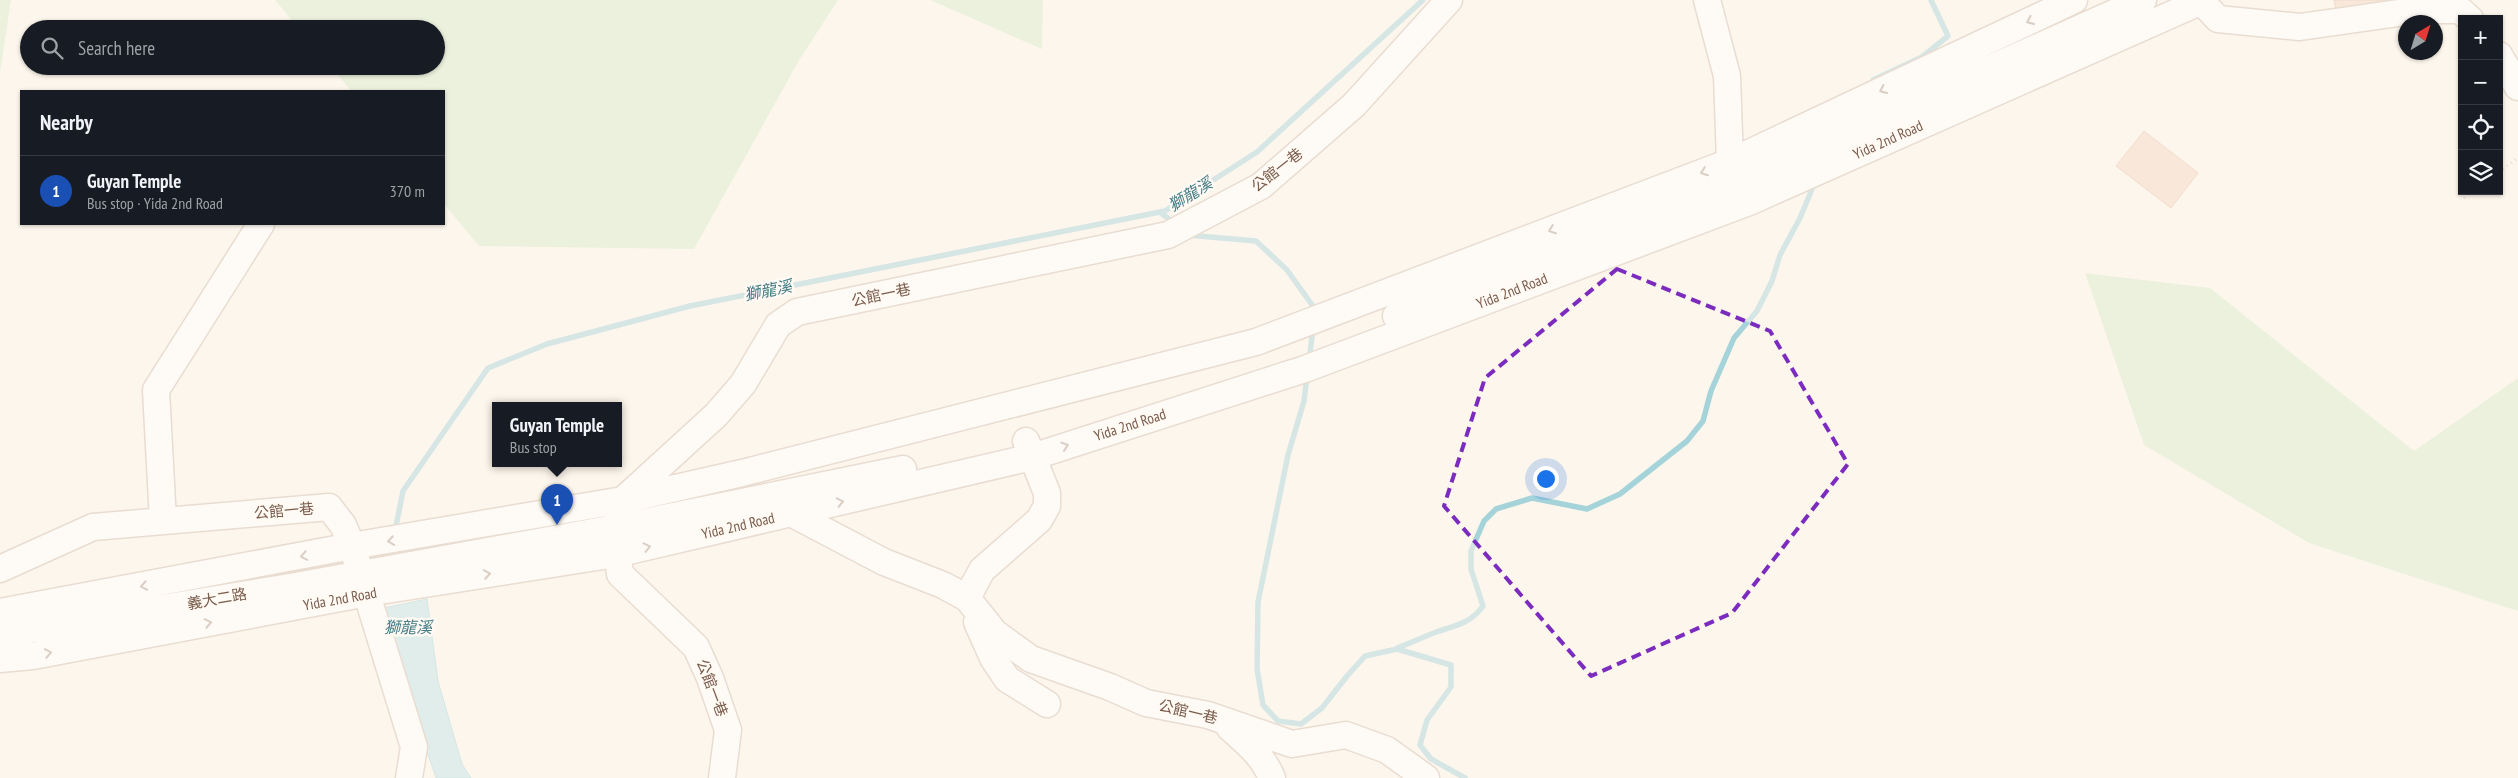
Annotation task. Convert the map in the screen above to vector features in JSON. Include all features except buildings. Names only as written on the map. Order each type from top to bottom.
[{"type":"street","name":"公館一巷","points":[[623,500],[716,415],[743,384],[778,325],[797,312],[1168,234],[1261,186],[1354,105],[1448,0]]},
{"type":"street","points":[[1707,0],[1727,76],[1739,182]]},
{"type":"street","name":"Yida 2nd Road","points":[[1739,182],[2074,0]]},
{"type":"street","name":"Yida 2nd Road","points":[[0,612],[352,546],[430,535],[623,500],[751,471],[1256,342],[1739,182],[2144,0]]},
{"type":"street","name":"Yida 2nd Road","points":[[436,571],[791,513],[1029,449],[1285,359],[2202,0]]},
{"type":"street","points":[[2202,0],[2218,19],[2300,26],[2420,10],[2460,10],[2466,15]]},
{"type":"street","points":[[2502,60],[2518,87]]},
{"type":"street","points":[[163,521],[156,390],[260,225]]},
{"type":"street","name":"Yida 2nd Road","points":[[616,541],[762,498],[940,462],[1029,449]]},
{"type":"street","points":[[1029,449],[1047,493],[1047,506],[1039,520],[982,570],[967,598],[993,658],[1007,679],[1047,704]]},
{"type":"street","name":"公館一巷","points":[[762,498],[884,562],[967,598],[994,633],[1031,659],[1110,687],[1146,703],[1208,715],[1292,744],[1346,735],[1387,750],[1426,778]]},
{"type":"street","points":[[616,541],[623,500]]},
{"type":"street","name":"公館一巷","points":[[0,568],[93,527],[328,508],[343,525],[352,546],[414,747],[409,778]]},
{"type":"street","name":"公館一巷","points":[[616,541],[620,574],[696,647],[703,662],[728,730],[722,778]]},
{"type":"street","name":"義大二路","points":[[0,635],[271,590],[364,583],[436,571]]},
{"type":"street","name":"Yida 2nd Road","points":[[0,659],[33,656],[364,583]]},
{"type":"street","points":[[1208,715],[1225,724],[1256,750],[1265,762],[1272,778]]},
{"type":"path","points":[[2503,169],[2518,158]]},
{"type":"path","points":[[2464,198],[2467,195]]},
{"type":"highlighted area","points":[[1617,269],[1770,331],[1848,464],[1732,613],[1591,676],[1444,506],[1485,378]]},
{"type":"green space","points":[[0,0],[11,0],[0,73]]},
{"type":"green space","points":[[275,0],[838,0],[798,62],[694,249],[479,246],[445,205],[445,90],[350,90],[338,75],[445,75],[445,20],[292,20]]},
{"type":"green space","points":[[930,0],[1043,0],[1042,49]]},
{"type":"green space","points":[[2085,273],[2210,288],[2414,451],[2518,378],[2518,611],[2309,543],[2144,445]]},
{"type":"water","name":"獅龍溪","points":[[427,599],[438,681],[462,764],[471,778],[436,778],[379,609]]},
{"type":"waterway","name":"獅龍溪","points":[[395,531],[403,491],[488,368],[547,344],[690,306],[1165,211],[1257,152],[1423,0]]},
{"type":"waterway","points":[[1873,80],[1922,57],[1948,36],[1931,0]]},
{"type":"waterway","points":[[1397,648],[1463,623],[1474,616],[1483,606],[1471,569],[1471,551],[1484,521],[1496,509],[1532,498],[1587,509],[1620,494],[1687,441],[1703,421],[1711,391],[1734,338],[1757,311],[1772,281],[1780,255],[1800,218],[1815,182]]},
{"type":"waterway","points":[[1160,212],[1175,224]]},
{"type":"waterway","points":[[1187,235],[1256,241],[1287,270],[1315,309],[1315,312]]},
{"type":"waterway","points":[[1309,360],[1313,329]]},
{"type":"waterway","points":[[1307,376],[1304,401],[1288,455],[1258,602],[1257,669],[1263,705],[1278,721],[1301,724],[1322,708],[1365,656],[1397,649],[1451,665],[1451,687],[1427,720],[1420,745],[1431,759],[1465,778]]},
{"type":"place","name":"Guyan Temple","points":[[557,525]]}]
